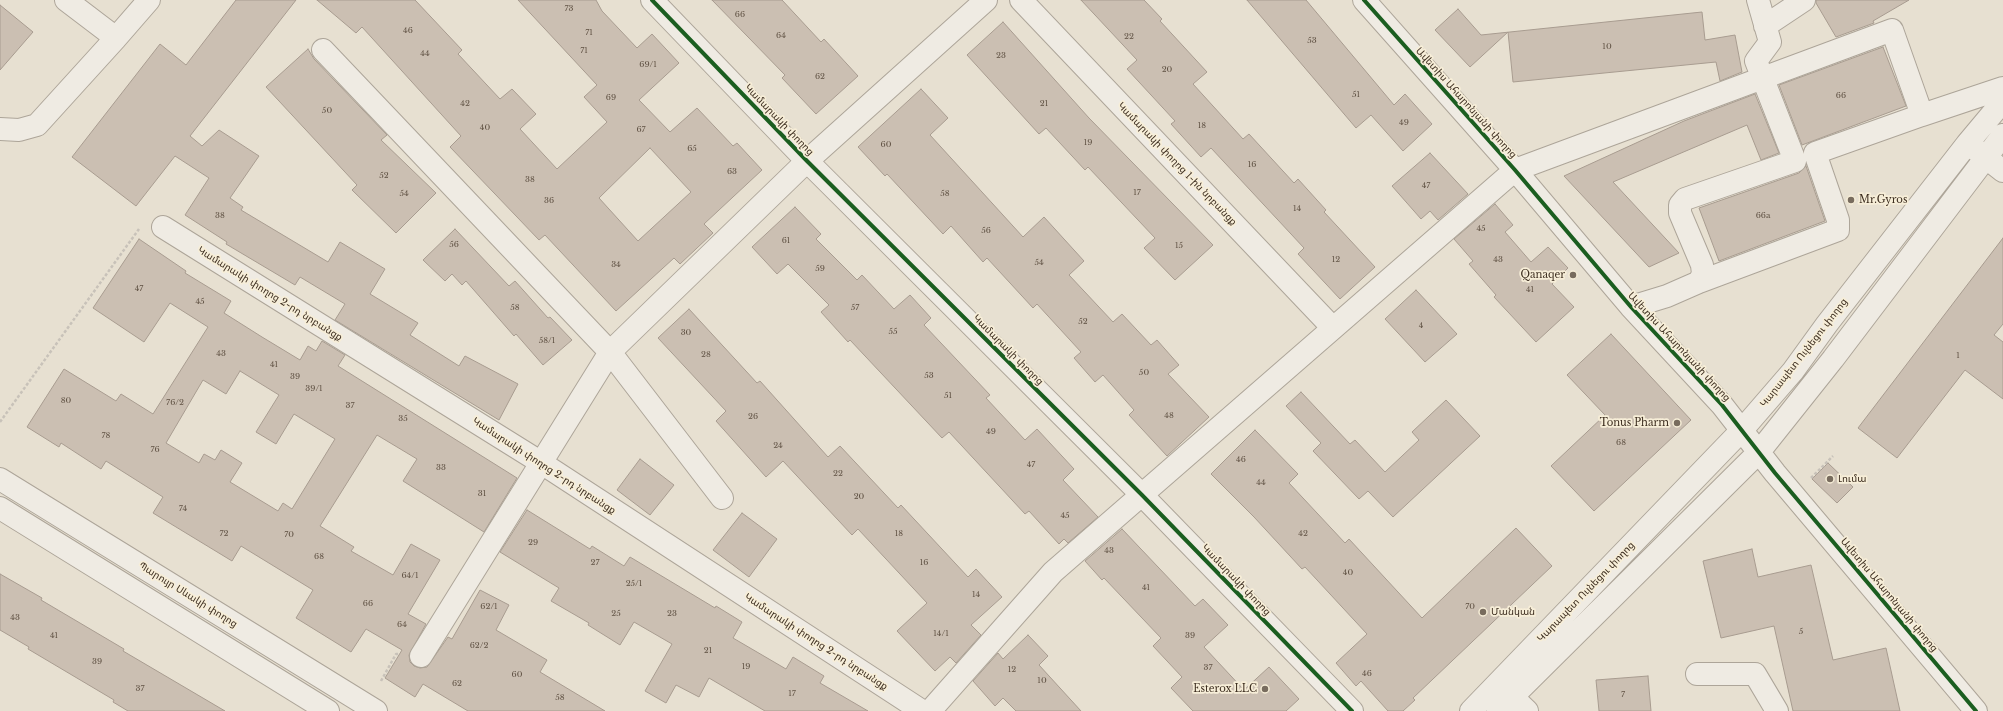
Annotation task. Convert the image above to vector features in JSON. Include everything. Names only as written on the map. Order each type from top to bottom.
[{"type":"street","points":[[66,0],[116,38]]},
{"type":"street","points":[[0,129],[19,130],[37,125],[149,0]]},
{"type":"street","name":"Կամարակի փողոց","points":[[652,0],[807,161],[1142,495],[1352,711]]},
{"type":"street","points":[[421,656],[540,462],[610,352],[807,161],[986,0]]},
{"type":"street","name":"Կամարակի փողոց 1-ին նրբանցք","points":[[1021,0],[1332,327]]},
{"type":"street","name":"Ավետիս Ահարոնյանի փողոց","points":[[1364,0],[1515,170],[1631,307],[1722,405],[1759,452],[1976,711]]},
{"type":"street","points":[[1758,0],[1770,42],[1756,61],[1795,161]]},
{"type":"street","points":[[1765,26],[1804,0]]},
{"type":"street","points":[[930,711],[1053,572],[1332,327],[1515,170],[1533,161],[1762,79],[1892,30],[1922,115]]},
{"type":"street","points":[[323,50],[610,352],[722,498]]},
{"type":"street","points":[[1700,282],[1703,274],[1702,265],[1680,213],[1680,205],[1685,199],[1922,115],[2003,88]]},
{"type":"street","name":"Կարապետ Ուլնեցու փողոց","points":[[1509,701],[1793,371],[1827,324],[1967,144],[2003,101]]},
{"type":"street","name":"Կարապետ Ուլնեցու փողոց","points":[[1472,711],[1509,701],[1759,452],[1833,359],[2003,134]]},
{"type":"street","points":[[1967,144],[2003,171]]},
{"type":"street","points":[[1631,307],[1667,296],[1838,230],[1838,220],[1815,153]]},
{"type":"street","name":"Կամարակի փողոց 2-րդ նրբանցք","points":[[163,227],[540,462],[922,711]]},
{"type":"street","name":"Պարույր Սևակի փողոց","points":[[0,479],[376,711]]},
{"type":"street","points":[[0,508],[328,711]]},
{"type":"street","points":[[1697,674],[1755,674],[1777,711]]},
{"type":"path","points":[[0,422],[147,218],[163,227]]},
{"type":"path","points":[[1809,480],[1833,456]]},
{"type":"building","points":[[236,0],[296,0],[190,136],[202,146],[219,130],[259,156],[230,198],[243,207],[241,210],[328,262],[340,242],[385,269],[370,294],[418,323],[410,335],[459,366],[465,356],[518,384],[499,420],[335,320],[345,304],[300,277],[295,285],[226,244],[227,242],[185,215],[209,178],[175,156],[136,206],[72,157],[160,44],[186,65]]},
{"type":"building","points":[[317,0],[415,0],[462,50],[458,54],[500,99],[512,89],[536,114],[520,129],[557,169],[607,122],[584,97],[597,85],[518,0],[596,0],[602,11],[637,48],[652,34],[679,63],[639,100],[670,132],[697,108],[733,146],[737,143],[762,170],[704,224],[713,233],[680,264],[674,258],[616,311],[545,235],[539,240],[450,147],[461,136],[362,27],[356,33]],"holes":[[[650,148],[691,192],[638,241],[599,198]]]},
{"type":"building","points":[[712,0],[782,0],[821,42],[824,39],[858,76],[816,114],[782,78],[785,75]]},
{"type":"building","points":[[1081,0],[1144,0],[1162,19],[1160,21],[1207,72],[1193,84],[1243,139],[1249,134],[1294,183],[1298,179],[1326,210],[1324,212],[1375,267],[1340,299],[1298,254],[1304,248],[1211,148],[1201,157],[1171,124],[1175,121],[1127,69],[1137,60]]},
{"type":"building","points":[[1247,0],[1306,0],[1394,105],[1405,94],[1432,124],[1403,151],[1371,115],[1356,128]]},
{"type":"building","points":[[1816,0],[1909,0],[1873,21],[1874,23],[1836,37],[1816,3]]},
{"type":"building","points":[[0,5],[33,32],[0,70]]},
{"type":"building","points":[[1458,9],[1481,35],[1508,32],[1470,67],[1435,30]]},
{"type":"building","points":[[1702,12],[1705,40],[1735,35],[1742,72],[1720,81],[1716,62],[1513,82],[1508,32]]},
{"type":"building","points":[[1003,22],[1089,118],[1213,245],[1175,280],[1144,248],[1155,238],[1088,167],[1085,170],[1046,128],[1039,134],[967,55]]},
{"type":"building","points":[[1883,47],[1906,106],[1802,145],[1779,85]]},
{"type":"building","points":[[308,49],[314,59],[387,135],[381,140],[436,193],[396,233],[352,190],[357,185],[266,87]]},
{"type":"building","points":[[921,89],[948,118],[930,135],[1023,237],[1044,217],[1084,261],[1069,275],[1113,322],[1122,314],[1151,345],[1157,340],[1179,365],[1168,374],[1209,417],[1167,456],[1129,415],[1134,410],[1103,375],[1095,382],[1074,358],[1081,352],[1037,304],[1033,308],[987,258],[983,262],[951,226],[943,234],[887,174],[885,176],[858,147]]},
{"type":"building","points":[[1755,94],[1779,153],[1761,160],[1747,125],[1613,182],[1679,253],[1649,267],[1564,176],[1684,121]]},
{"type":"building","points":[[1430,153],[1468,194],[1438,220],[1430,211],[1421,219],[1392,186]]},
{"type":"building","points":[[1806,166],[1825,221],[1719,261],[1699,208],[1799,173]]},
{"type":"building","points":[[1495,204],[1513,225],[1505,232],[1531,262],[1548,247],[1568,268],[1552,284],[1574,307],[1536,342],[1494,297],[1496,295],[1469,264],[1473,261],[1454,239]]},
{"type":"building","points":[[795,207],[821,234],[816,239],[857,280],[862,275],[894,309],[910,295],[931,318],[924,325],[990,395],[986,398],[1025,440],[1037,429],[1074,469],[1063,480],[1098,517],[1068,543],[1064,539],[1059,544],[1029,511],[1025,514],[949,432],[942,438],[850,340],[848,342],[821,312],[829,305],[788,264],[777,274],[752,247]]},
{"type":"building","points":[[455,229],[509,286],[515,281],[548,318],[550,317],[572,340],[543,365],[516,334],[514,336],[466,281],[462,285],[452,274],[445,281],[423,260]]},
{"type":"building","points":[[2003,238],[2003,324],[1994,335],[2003,342],[2003,399],[1965,370],[1897,458],[1858,428]]},
{"type":"building","points":[[139,239],[186,271],[185,273],[231,301],[224,313],[300,360],[308,346],[316,351],[322,341],[345,355],[338,366],[517,478],[484,532],[403,481],[417,459],[377,435],[320,526],[354,547],[351,551],[393,575],[411,544],[440,560],[408,614],[426,624],[409,655],[410,662],[414,666],[420,668],[427,667],[448,637],[452,639],[480,590],[509,605],[496,630],[547,660],[540,672],[605,711],[468,711],[423,684],[415,697],[385,678],[402,650],[366,629],[351,652],[296,618],[313,590],[241,546],[232,561],[153,513],[163,497],[106,461],[101,469],[61,443],[59,447],[27,427],[64,369],[116,401],[121,394],[153,414],[208,327],[170,303],[144,342],[93,308]],"holes":[[[240,371],[279,395],[256,432],[276,444],[294,414],[335,439],[292,509],[283,503],[278,511],[230,482],[242,463],[221,450],[215,460],[204,454],[199,463],[166,443],[203,380],[226,394]]]},
{"type":"building","points":[[1416,290],[1457,334],[1425,362],[1385,319]]},
{"type":"building","points":[[689,309],[757,383],[760,381],[828,457],[840,446],[898,508],[901,505],[968,577],[976,569],[1002,597],[971,625],[981,635],[956,663],[950,657],[935,671],[897,631],[927,603],[858,529],[852,535],[783,461],[766,477],[716,421],[726,411],[658,338]]},
{"type":"building","points":[[1611,334],[1691,420],[1594,511],[1551,466],[1605,415],[1567,375]]},
{"type":"building","points":[[1301,392],[1350,444],[1355,440],[1385,472],[1419,440],[1412,432],[1446,400],[1480,436],[1393,517],[1368,491],[1359,499],[1313,451],[1321,443],[1286,406]]},
{"type":"building","points":[[1255,430],[1298,474],[1289,483],[1345,543],[1349,539],[1422,618],[1516,528],[1552,566],[1413,698],[1415,700],[1403,711],[1388,711],[1361,681],[1356,686],[1336,663],[1367,634],[1305,567],[1302,569],[1254,517],[1211,474]]},
{"type":"building","points":[[640,459],[674,485],[650,515],[617,490]]},
{"type":"building","points":[[1828,463],[1853,487],[1837,503],[1812,479]]},
{"type":"building","points":[[527,510],[590,549],[592,546],[624,566],[630,557],[715,608],[716,606],[742,622],[733,638],[786,669],[793,657],[824,676],[820,683],[868,711],[765,711],[709,678],[699,697],[676,685],[666,703],[645,691],[672,644],[634,622],[620,645],[588,625],[589,623],[551,601],[559,588],[500,552]]},
{"type":"building","points":[[742,513],[777,539],[749,577],[713,550]]},
{"type":"building","points":[[1122,529],[1195,606],[1203,599],[1228,625],[1204,647],[1244,690],[1269,667],[1299,699],[1286,711],[1193,711],[1171,688],[1182,677],[1153,646],[1161,638],[1104,578],[1102,580],[1085,561]]},
{"type":"building","points":[[1752,549],[1758,577],[1811,565],[1833,660],[1886,648],[1900,711],[1793,711],[1774,626],[1721,638],[1703,561]]},
{"type":"building","points":[[0,574],[42,598],[41,600],[124,649],[123,651],[225,711],[128,711],[113,702],[114,700],[28,649],[29,647],[0,630]]},
{"type":"building","points":[[1028,635],[1048,656],[1039,665],[1081,711],[1016,711],[1003,698],[995,706],[973,681],[998,653],[1003,659]]},
{"type":"building","points":[[1648,676],[1651,711],[1599,711],[1596,680]]},
{"type":"cycle path","points":[[652,0],[807,161],[1142,495],[1352,711]]},
{"type":"cycle path","points":[[1364,0],[1515,170],[1631,307],[1722,405],[1775,473],[1976,711]]},
{"type":"place","name":"Mr.Gyros","points":[[1851,200]]},
{"type":"place","name":"Qanaqer","points":[[1573,275]]},
{"type":"place","name":"Tonus Pharm","points":[[1677,423]]},
{"type":"place","name":"Լումա","points":[[1830,479]]},
{"type":"place","name":"Մանկան","points":[[1483,612]]},
{"type":"place","name":"Esterox LLC","points":[[1265,689]]}]
